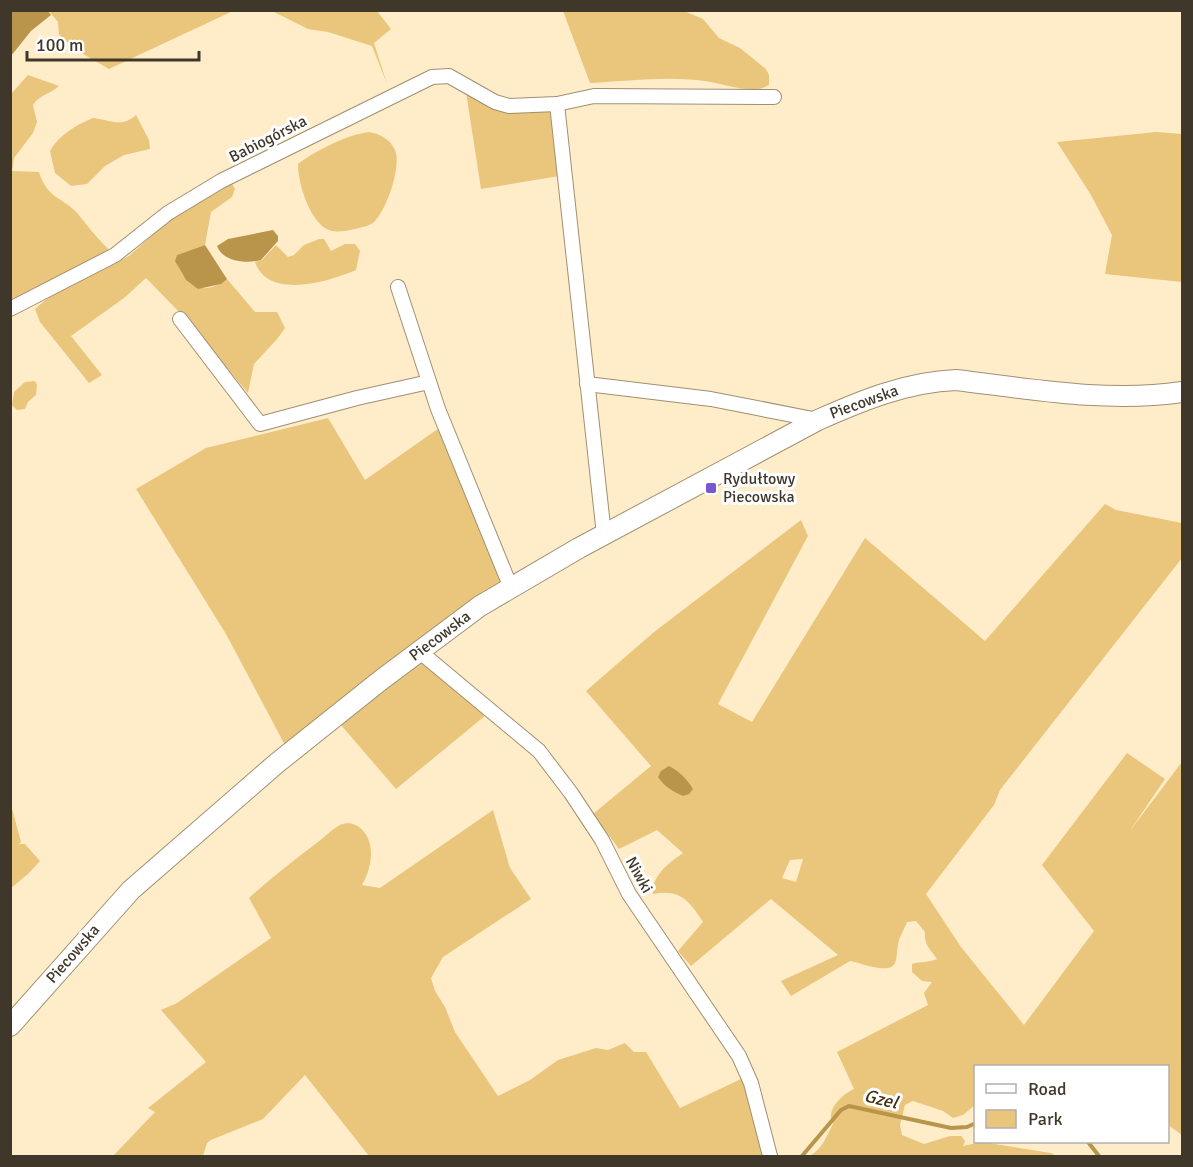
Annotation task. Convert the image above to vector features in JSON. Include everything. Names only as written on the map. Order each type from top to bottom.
[{"type":"street","name":"Babiogórska","points":[[10,309],[115,255],[168,213],[221,181],[432,77],[449,76],[495,102],[509,106],[557,104],[594,96],[774,97]]},
{"type":"street","points":[[557,104],[604,535]]},
{"type":"street","points":[[398,287],[429,382],[511,588]]},
{"type":"street","points":[[180,320],[260,424],[357,398],[429,382]]},
{"type":"street","name":"Piecowska","points":[[10,1026],[131,890],[277,763],[480,606],[604,535],[818,420],[892,390],[932,381],[956,380],[1101,396],[1136,397],[1182,392]]},
{"type":"street","points":[[587,384],[711,399],[818,420]]},
{"type":"street","name":"Niwki","points":[[419,651],[539,751],[571,793],[602,840],[629,894],[739,1056],[750,1083],[770,1156]]},
{"type":"green space","points":[[49,11],[233,11],[109,69],[63,39],[59,34],[58,22]]},
{"type":"green space","points":[[272,11],[377,11],[391,29],[374,43],[387,84],[372,46],[328,32],[308,29]]},
{"type":"green space","points":[[563,11],[684,11],[703,19],[719,38],[740,48],[766,69],[769,75],[769,85],[763,88],[748,89],[696,80],[666,79],[590,83]]},
{"type":"green space","points":[[28,75],[59,86],[38,99],[33,105],[37,122],[33,133],[14,158],[12,171],[39,172],[46,187],[78,214],[110,251],[11,304],[11,94]]},
{"type":"green space","points":[[466,92],[553,111],[559,176],[481,189]]},
{"type":"green space","points":[[136,115],[149,140],[150,149],[124,155],[105,166],[87,184],[71,186],[55,173],[50,151],[68,131],[93,118],[121,122]]},
{"type":"green space","points":[[369,132],[377,134],[390,143],[397,157],[395,177],[388,199],[373,223],[351,230],[332,231],[317,221],[312,213],[300,182],[298,164],[332,144]]},
{"type":"green space","points":[[1156,132],[1182,134],[1182,282],[1105,274],[1112,235],[1091,195],[1057,142]]},
{"type":"green space","points":[[230,180],[235,189],[232,197],[211,212],[205,245],[177,255],[176,261],[190,283],[203,288],[227,279],[255,312],[277,312],[285,328],[254,364],[248,393],[185,318],[146,278],[124,298],[71,336],[102,375],[89,383],[40,322],[35,309],[50,296],[129,256],[171,219]]},
{"type":"green space","points":[[324,239],[331,251],[345,244],[355,244],[360,251],[356,270],[315,283],[285,284],[272,281],[262,274],[255,262],[262,260],[276,245],[288,257],[294,255],[304,245]]},
{"type":"green space","points":[[35,381],[36,395],[28,402],[25,409],[17,410],[12,405],[14,392],[25,382]]},
{"type":"green space","points":[[328,418],[365,480],[442,426],[511,588],[427,657],[486,715],[396,789],[341,725],[286,747],[226,634],[136,489],[206,448]]},
{"type":"green space","points":[[1105,504],[1116,510],[1182,523],[1182,558],[1000,790],[994,805],[926,894],[961,947],[1024,1025],[1094,931],[1042,865],[1127,753],[1165,779],[1129,832],[1182,762],[1182,1135],[1169,1126],[1169,1065],[974,1065],[974,1106],[963,1115],[953,1118],[943,1111],[913,1101],[905,1105],[900,1125],[902,1135],[924,1144],[950,1136],[961,1136],[965,1141],[963,1146],[988,1143],[1051,1153],[1056,1156],[809,1156],[820,1147],[826,1138],[833,1124],[831,1115],[836,1103],[854,1089],[837,1052],[928,1005],[924,993],[932,982],[922,981],[912,972],[912,964],[937,959],[927,944],[925,932],[916,921],[907,922],[899,940],[895,962],[889,968],[850,961],[791,996],[781,981],[838,955],[771,899],[691,966],[678,951],[703,922],[683,898],[671,893],[653,894],[658,875],[683,853],[657,830],[619,849],[593,814],[651,766],[586,691],[654,632],[801,520],[808,536],[718,704],[752,722],[865,538],[985,641]],"holes":[[[803,859],[796,882],[782,878],[790,860]]]},
{"type":"green space","points":[[11,805],[21,842],[19,844],[25,844],[40,861],[11,888]]},
{"type":"green space","points":[[493,810],[510,868],[531,899],[443,957],[431,978],[455,1032],[498,1096],[530,1080],[558,1060],[596,1048],[608,1050],[625,1043],[634,1052],[646,1052],[680,1108],[743,1078],[763,1156],[369,1156],[305,1075],[263,1119],[211,1140],[207,1143],[203,1156],[113,1156],[155,1112],[148,1108],[206,1062],[161,1010],[177,1003],[271,938],[249,898],[334,829],[345,823],[358,826],[369,841],[371,858],[362,885],[380,888]]},
{"type":"shaded area","points":[[11,10],[48,11],[51,15],[31,31],[11,56]]},
{"type":"shaded area","points":[[273,230],[278,236],[278,241],[261,260],[249,262],[230,259],[217,246],[228,239]]},
{"type":"shaded area","points":[[205,245],[227,279],[221,284],[198,289],[186,280],[175,261],[177,255]]},
{"type":"shaded area","points":[[669,766],[680,773],[693,789],[689,794],[683,796],[675,792],[658,777],[661,771]]},
{"type":"waterway","name":"Gzel","points":[[802,1156],[841,1110],[849,1106],[951,1128],[967,1127],[974,1124]]},
{"type":"waterway","name":"Gzel","points":[[1089,1143],[1099,1156]]},
{"type":"place","name":"Rydułtowy Piecowska","points":[[711,488]]}]
